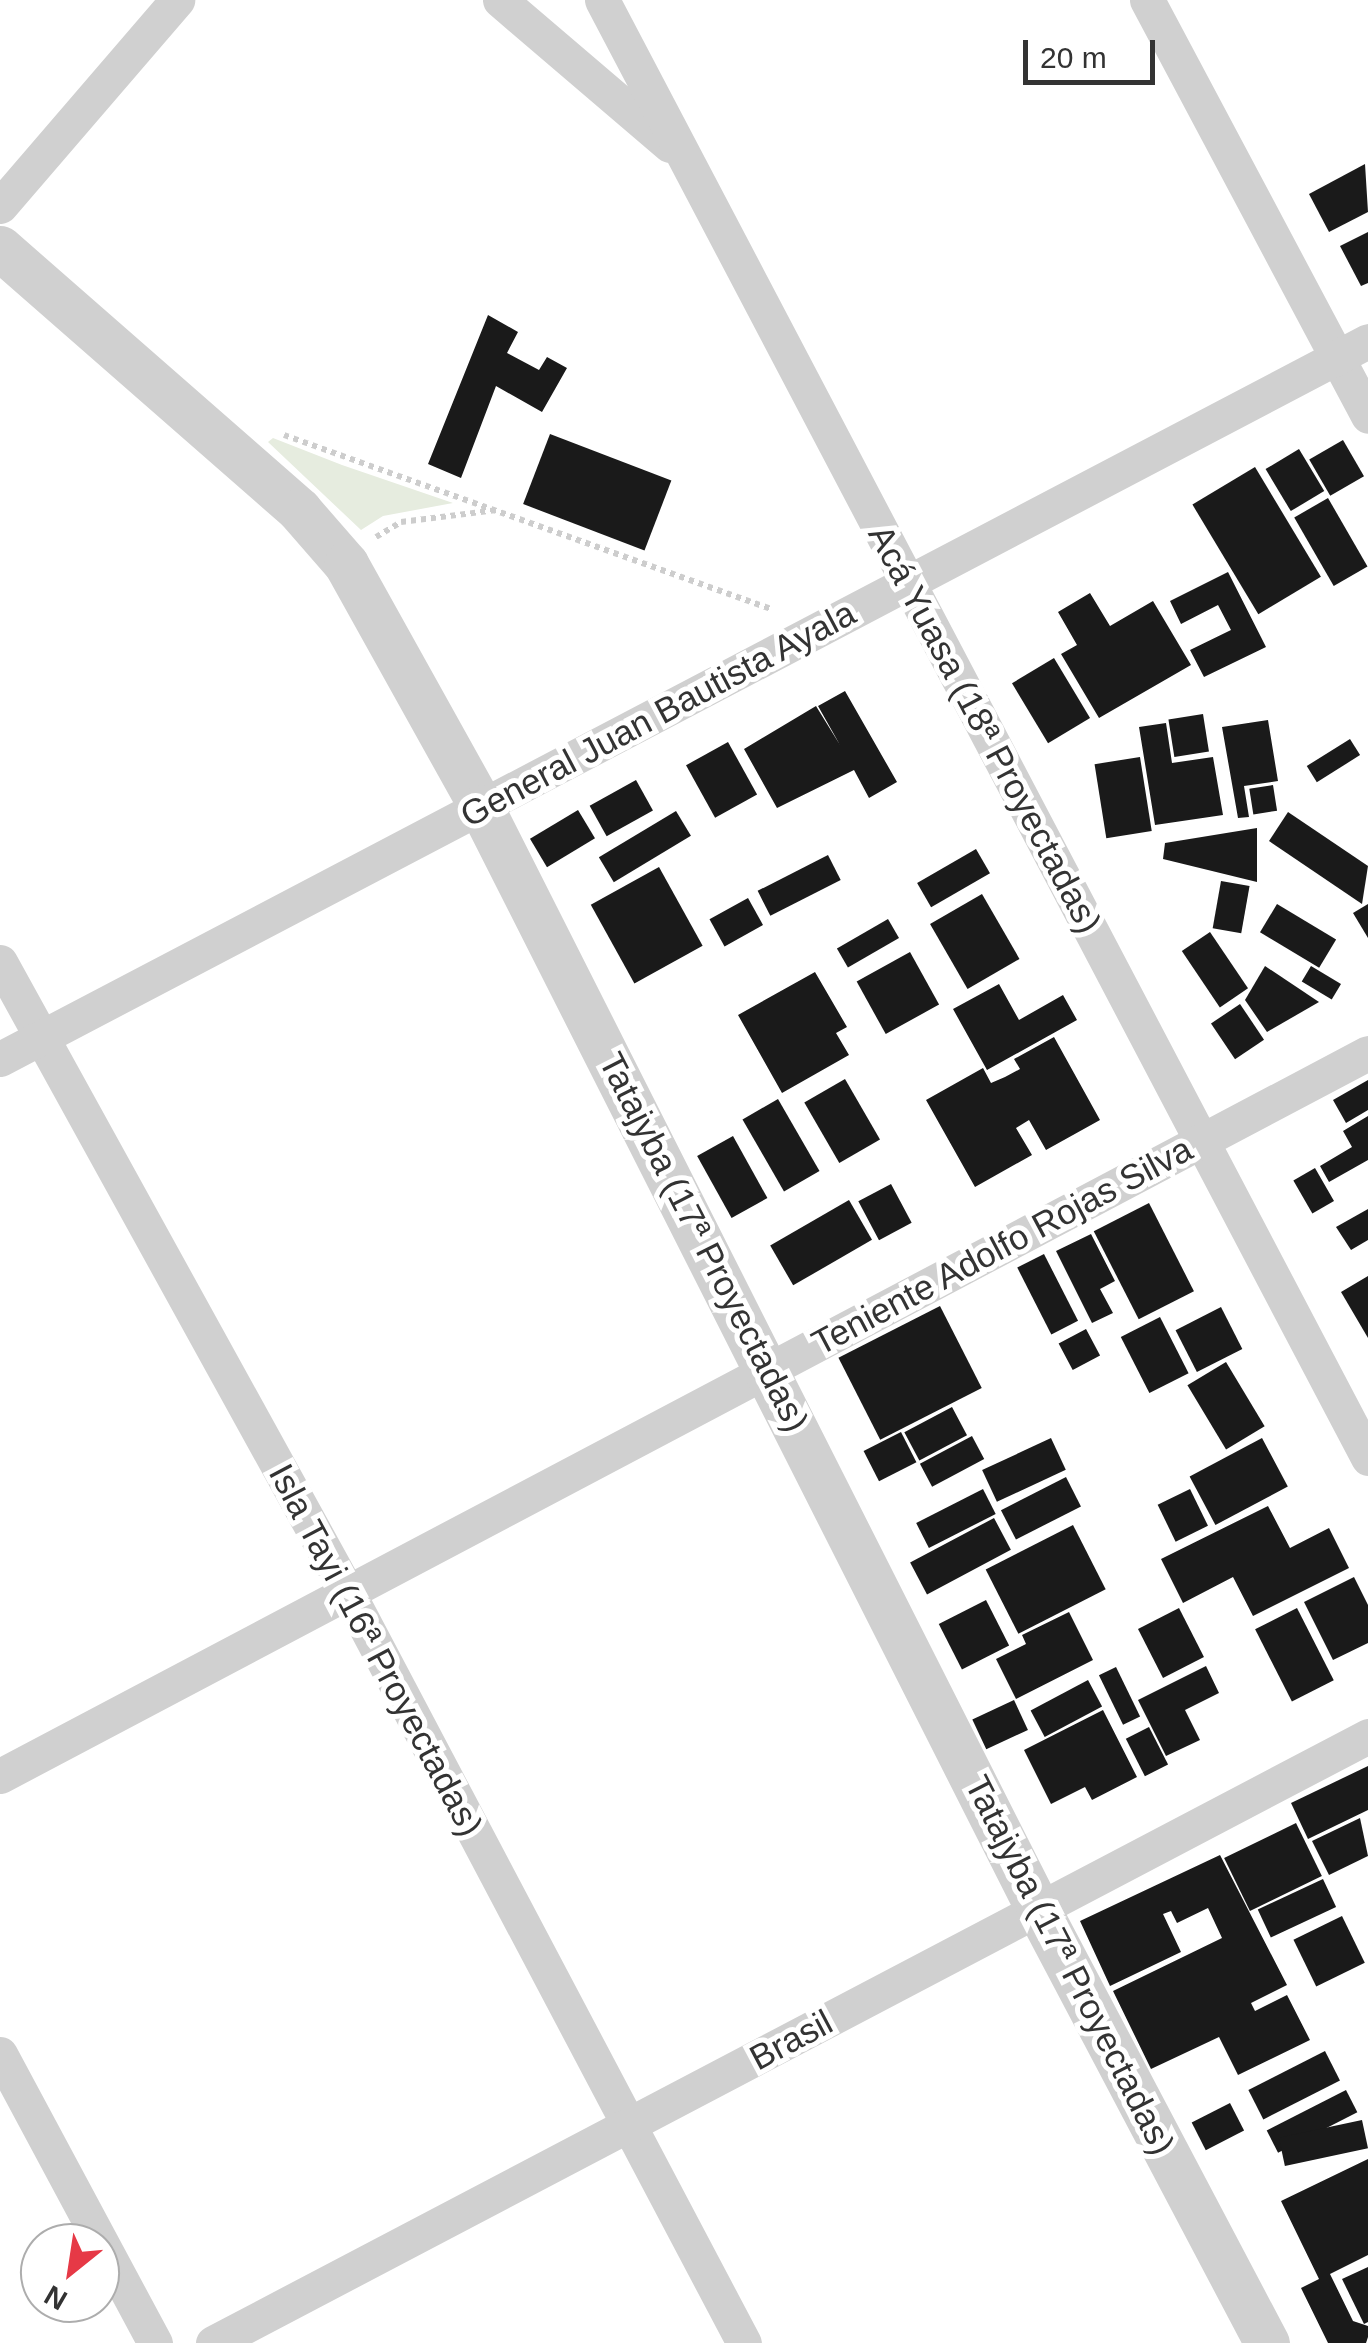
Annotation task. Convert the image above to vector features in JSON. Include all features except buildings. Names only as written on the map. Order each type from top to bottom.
[{"type":"street","points":[[0,206],[177,0]]},
{"type":"street","points":[[500,0],[684,158]]},
{"type":"street","name":"Acá Yuasa (18ª Proyectadas)","points":[[602,0],[1368,1458]]},
{"type":"street","points":[[1147,0],[1353,350],[1368,416]]},
{"type":"street","name":"Tatajyba (17ª Proyectadas)","points":[[0,248],[275,488],[346,564],[481,807],[769,1369],[1038,1910],[1267,2343]]},
{"type":"street","name":"General Juan Bautista Ayala","points":[[0,1059],[1353,350]]},
{"type":"street","name":"Isla Tayi (16ª Proyectadas)","points":[[0,962],[348,1593],[744,2343]]},
{"type":"street","name":"Teniente Adolfo Rojas Silva","points":[[0,1776],[1368,1053]]},
{"type":"street","name":"Brasil","points":[[214,2343],[1368,1736]]},
{"type":"street","points":[[0,2054],[155,2343]]},
{"type":"path","points":[[277,432],[822,628]]},
{"type":"path","points":[[346,564],[400,522],[502,510]]},
{"type":"shaded area","points":[[273,438],[453,503],[383,516],[361,530],[268,442]]}]
